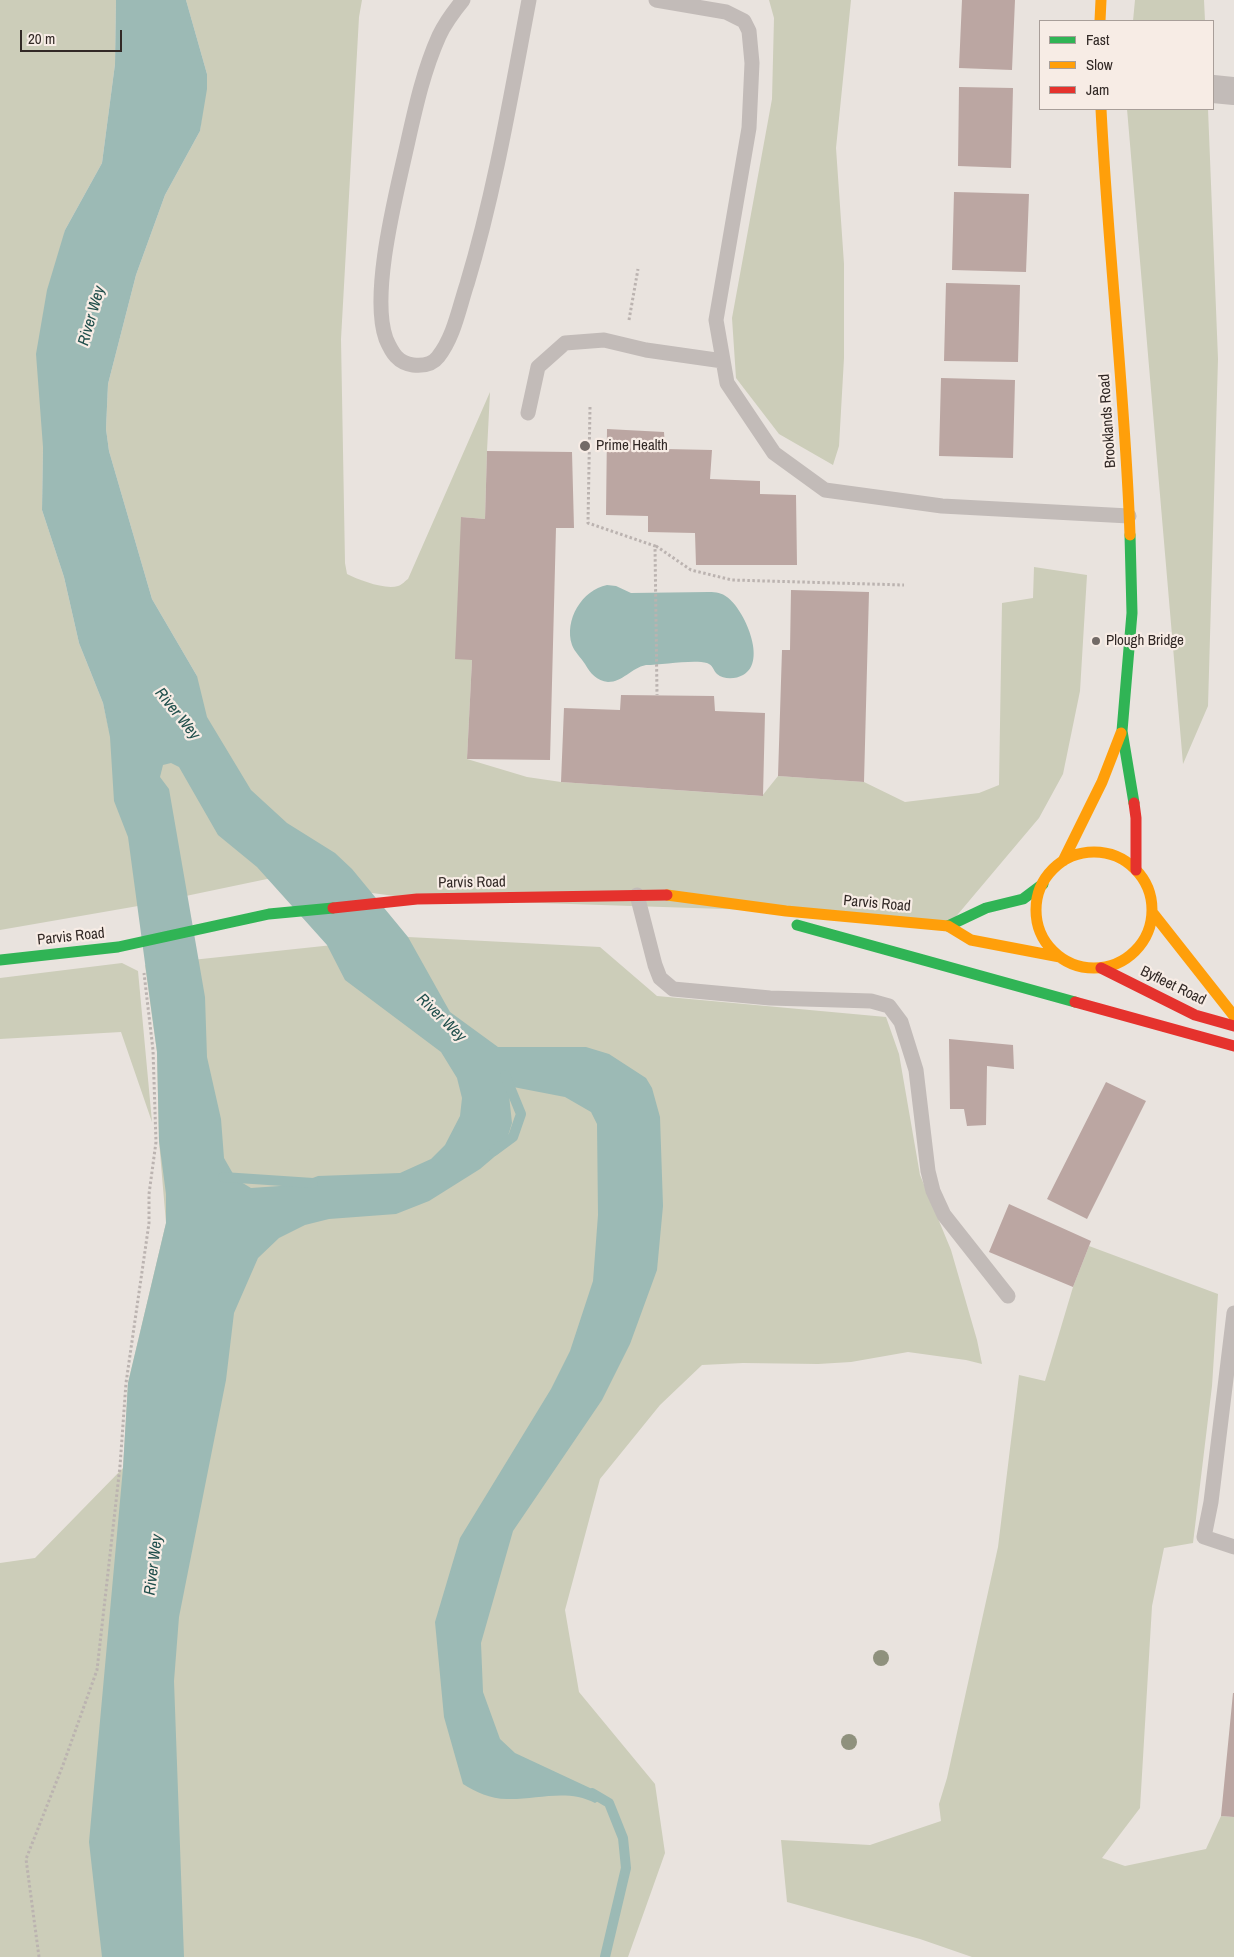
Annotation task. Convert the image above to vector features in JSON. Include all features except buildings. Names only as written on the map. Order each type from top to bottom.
[{"type":"main road","points":[[1100,0],[1100,20]]},
{"type":"main road","name":"Brooklands Road","points":[[1100,110],[1129,516],[1132,612],[1122,731]]},
{"type":"main road","points":[[1063,861],[1078,855],[1093,853],[1109,855],[1124,861],[1136,870],[1148,889],[1152,912],[1150,928],[1142,943],[1131,955],[1117,964],[1100,968],[1079,967],[1060,957],[1046,942],[1038,924],[1037,903],[1048,875],[1063,861],[1102,782],[1122,731]]},
{"type":"main road","points":[[1122,731],[1136,818],[1136,870]]},
{"type":"main road","points":[[948,926],[986,908],[1023,898],[1043,884]]},
{"type":"main road","name":"Parvis Road","points":[[0,960],[118,947],[269,914],[418,899],[662,894],[786,911],[948,926],[971,940],[1060,957]]},
{"type":"main road","points":[[706,900],[1234,1046]]},
{"type":"main road","name":"Byfleet Road","points":[[1152,912],[1178,943],[1208,986],[1234,1016]]},
{"type":"main road","name":"Byfleet Road","points":[[1100,968],[1194,1015],[1234,1026]]},
{"type":"street","points":[[1214,89],[1234,91]]},
{"type":"lane","points":[[463,0],[440,34],[428,64],[413,119],[391,218],[381,295],[384,332],[392,353],[405,364],[424,366],[437,359],[451,336],[481,236],[507,121],[530,0]]},
{"type":"lane","points":[[656,0],[726,12],[744,21],[749,31],[752,63],[749,128],[716,309],[716,320],[727,383],[774,453],[825,490],[942,506],[1129,516]]},
{"type":"lane","points":[[528,413],[538,367],[565,343],[604,340],[646,350],[723,361]]},
{"type":"lane","points":[[637,895],[655,965],[660,978],[673,989],[770,998],[871,1001],[885,1003],[893,1010],[901,1022],[916,1070],[928,1171],[933,1191],[944,1215],[1008,1296]]},
{"type":"lane","points":[[1234,1313],[1211,1502],[1204,1537],[1234,1547]]},
{"type":"path","points":[[625,345],[638,269]]},
{"type":"path","points":[[590,407],[588,524],[655,546],[691,570],[732,580],[904,585]]},
{"type":"path","points":[[655,546],[657,695]]},
{"type":"path","points":[[39,1957],[26,1859],[63,1765],[97,1670],[120,1466],[126,1383],[149,1223],[149,1194],[156,1142],[153,1050],[144,970],[138,971]]},
{"type":"green space","points":[[0,0],[116,0],[115,64],[102,163],[65,230],[43,447],[42,510],[64,577],[79,643],[103,703],[109,730],[197,676],[152,599],[109,451],[106,429],[108,384],[136,275],[165,195],[200,131],[207,74],[186,0],[362,0],[359,17],[341,339],[345,563],[347,574],[386,587],[399,585],[408,579],[490,392],[485,519],[461,517],[472,660],[467,759],[527,777],[561,782],[762,796],[778,776],[864,782],[905,802],[979,793],[999,785],[1002,603],[1033,598],[1034,567],[1087,575],[1080,691],[1063,774],[1039,818],[948,926],[786,911],[417,899],[267,879],[138,906],[0,930]]},
{"type":"green space","points":[[769,0],[851,0],[836,148],[844,264],[844,358],[839,446],[833,465],[779,434],[736,378],[732,318],[772,99],[774,18]]},
{"type":"green space","points":[[1135,0],[1204,0],[1205,20],[1133,20]]},
{"type":"green space","points":[[1127,110],[1208,110],[1218,359],[1208,706],[1183,764]]},
{"type":"green space","points":[[408,937],[600,947],[657,996],[886,1017],[899,1054],[920,1175],[951,1250],[982,1364],[908,1352],[851,1362],[702,1365],[660,1405],[600,1479],[565,1610],[579,1692],[655,1784],[665,1853],[628,1957],[0,1957],[0,1563],[35,1558],[123,1468],[128,1383],[166,1223],[159,1141],[157,1052],[145,965]]},
{"type":"green space","points":[[122,963],[138,971],[152,1122],[121,1032],[0,1039],[0,978]]},
{"type":"green space","points":[[1089,1246],[1218,1294],[1212,1386],[1193,1543],[1164,1548],[1152,1606],[1140,1808],[1102,1858],[1125,1866],[1206,1849],[1221,1816],[1234,1817],[1234,1957],[972,1957],[920,1939],[787,1902],[781,1840],[870,1845],[941,1821],[939,1804],[947,1778],[998,1547],[1019,1375],[1045,1381],[1073,1287]]},
{"type":"water","points":[[116,0],[186,0],[207,74],[207,89],[200,131],[165,195],[136,275],[108,384],[106,429],[109,451],[152,599],[197,676],[207,717],[251,790],[287,823],[335,853],[352,869],[408,937],[450,1012],[498,1047],[586,1047],[609,1054],[646,1078],[652,1088],[660,1117],[663,1206],[657,1270],[630,1344],[602,1400],[513,1531],[481,1643],[483,1692],[500,1739],[515,1753],[590,1788],[603,1798],[595,1803],[574,1796],[562,1795],[501,1799],[473,1790],[463,1784],[444,1717],[435,1622],[460,1538],[551,1389],[570,1351],[593,1281],[598,1215],[597,1124],[591,1112],[565,1097],[508,1086],[512,1123],[507,1139],[500,1152],[480,1169],[429,1201],[396,1214],[329,1219],[305,1225],[279,1238],[258,1258],[234,1313],[226,1380],[179,1617],[174,1681],[184,1957],[102,1957],[89,1842],[123,1468],[128,1383],[166,1223],[166,1194],[159,1141],[157,1052],[128,837],[114,801],[110,737],[103,703],[79,643],[64,577],[42,510],[43,447],[36,354],[47,290],[65,230],[102,163],[115,64]],"holes":[[[171,763],[179,767],[218,835],[257,867],[327,945],[345,980],[441,1052],[457,1078],[462,1098],[460,1116],[445,1145],[431,1159],[400,1173],[318,1176],[294,1185],[251,1188],[236,1179],[224,1158],[221,1119],[207,1057],[205,997],[169,789],[160,777],[163,765]]]},
{"type":"water","points":[[607,585],[616,586],[631,593],[712,592],[725,596],[734,603],[740,612],[751,636],[753,659],[750,668],[743,675],[726,678],[717,674],[712,666],[707,663],[686,662],[646,665],[618,680],[608,682],[597,678],[573,647],[570,635],[573,616],[577,608],[590,593]]},
{"type":"waterway","name":"River Wey","points":[[494,1151],[513,1137],[521,1114],[505,1075]]},
{"type":"waterway","name":"River Wey","points":[[223,1177],[313,1183]]},
{"type":"waterway","points":[[592,1793],[609,1803],[623,1838],[626,1868],[605,1957]]},
{"type":"traffic: fast","points":[[1130,535],[1132,613],[1122,731],[1134,803]]},
{"type":"traffic: fast","points":[[948,926],[986,908],[1023,899],[1043,884]]},
{"type":"traffic: fast","points":[[0,960],[118,947],[269,914],[333,908]]},
{"type":"traffic: fast","points":[[797,925],[1075,1002]]},
{"type":"traffic: slow","points":[[1100,20],[1101,0]]},
{"type":"traffic: slow","points":[[1101,110],[1128,482],[1130,535]]},
{"type":"traffic: slow","points":[[1063,861],[1102,782],[1121,733]]},
{"type":"traffic: slow","points":[[1094,852],[1116,857],[1135,869],[1147,888],[1152,910],[1147,932],[1135,951],[1116,963],[1094,968],[1072,963],[1053,951],[1041,932],[1036,910],[1041,888],[1053,869],[1072,857],[1094,852]]},
{"type":"traffic: slow","points":[[667,895],[786,911],[948,926],[971,940],[1060,957]]},
{"type":"traffic: slow","points":[[1152,912],[1234,1016]]},
{"type":"traffic: jam","points":[[1134,803],[1136,818],[1136,870]]},
{"type":"traffic: jam","points":[[333,908],[417,899],[667,895]]},
{"type":"traffic: jam","points":[[1101,968],[1195,1015],[1234,1026]]},
{"type":"traffic: jam","points":[[1075,1002],[1234,1046]]},
{"type":"place","name":"Prime Health","points":[[585,446]]},
{"type":"place","name":"Plough Bridge","points":[[1096,641]]}]
